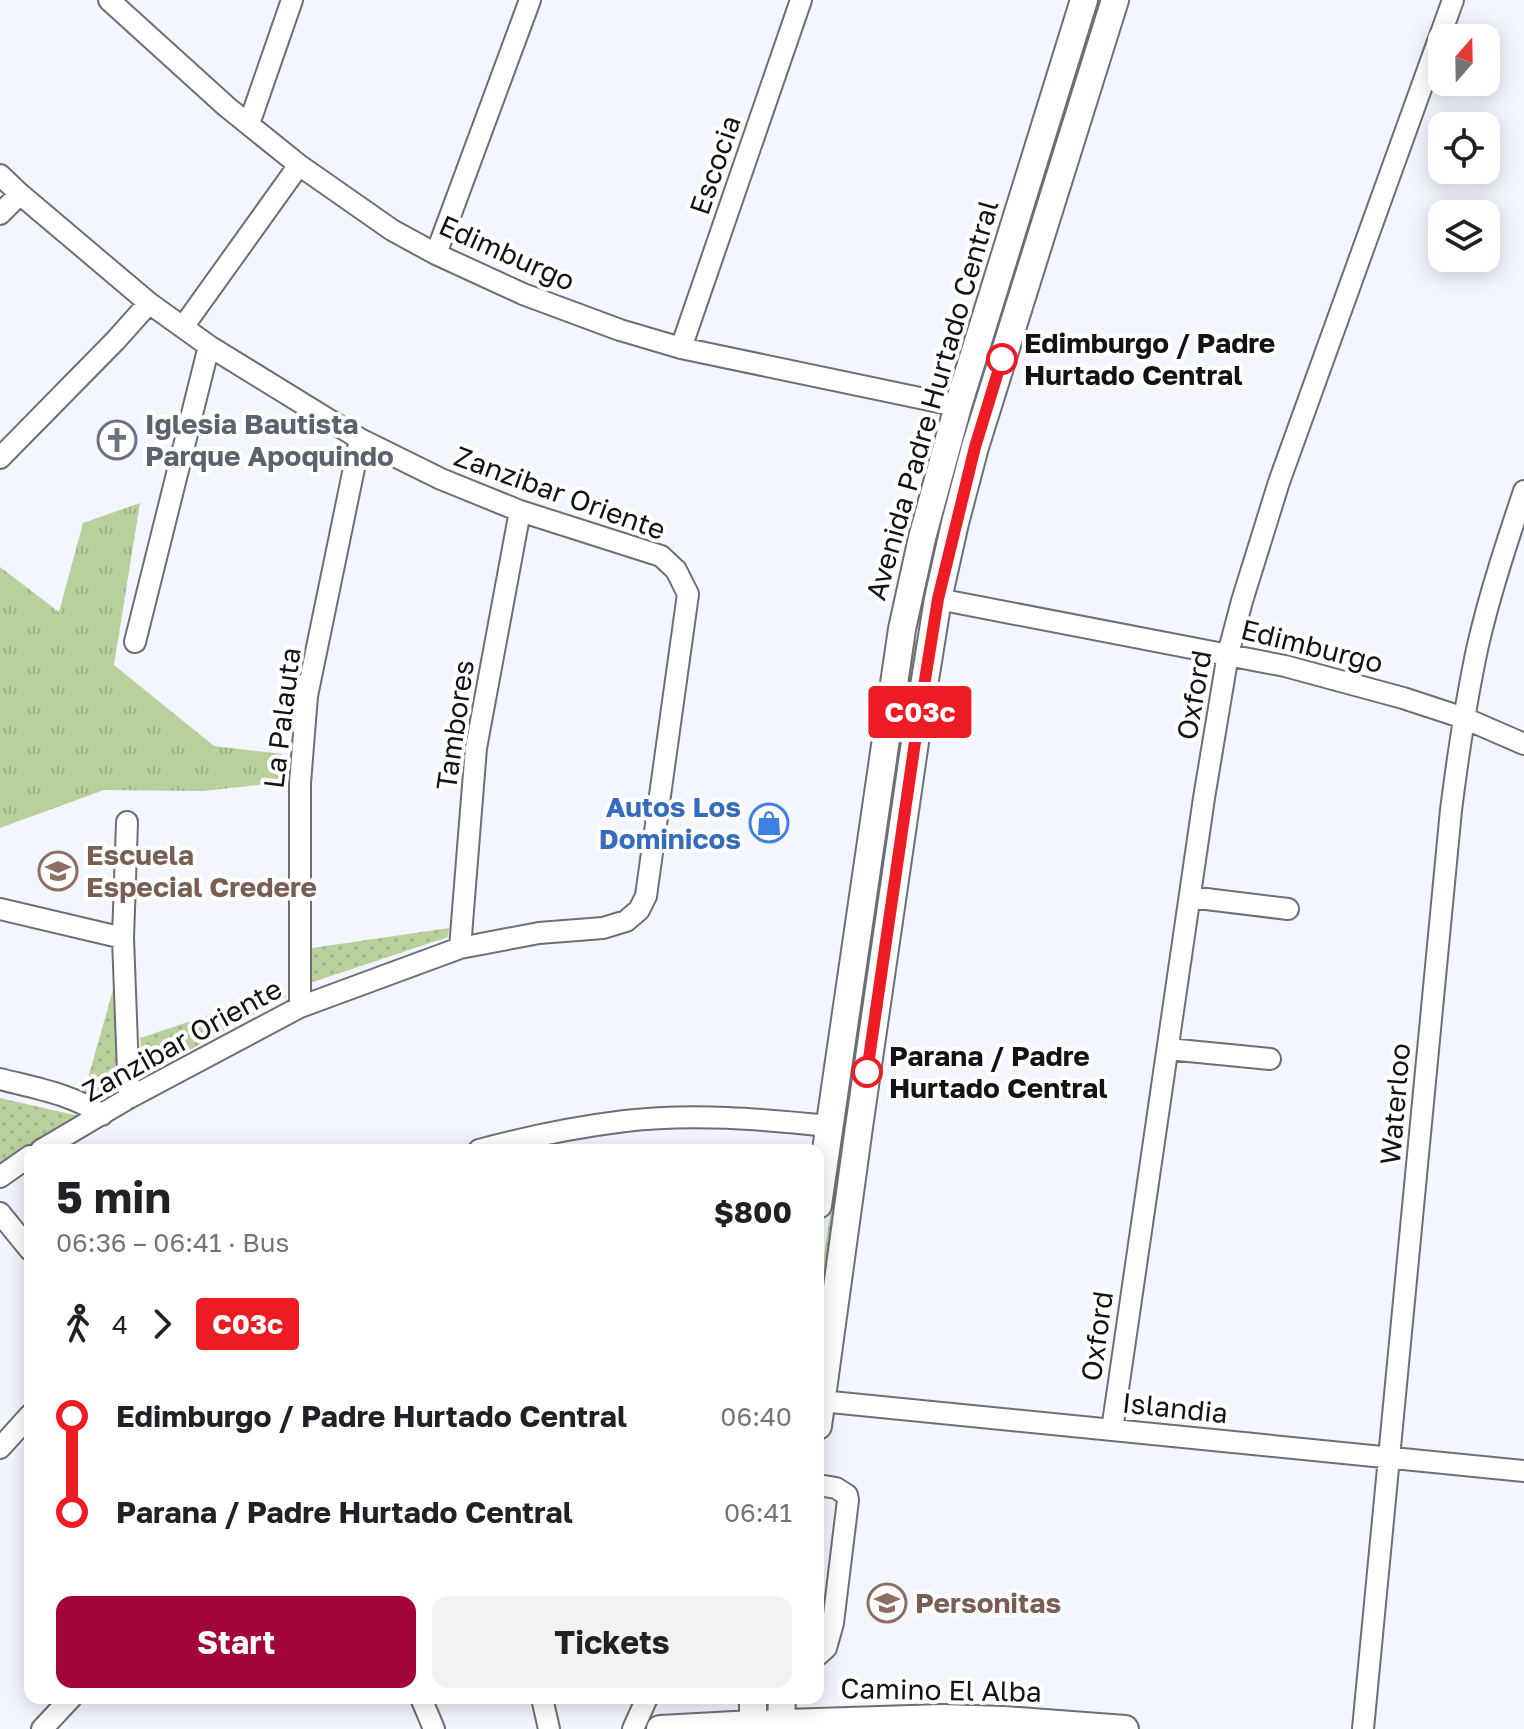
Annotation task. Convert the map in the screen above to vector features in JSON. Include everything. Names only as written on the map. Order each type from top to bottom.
[{"type":"main road","name":"Avenida Padre Hurtado Central","points":[[824,1162],[902,629],[922,538],[958,406],[1084,0]]},
{"type":"main road","name":"Avenida Padre Hurtado Central","points":[[824,1386],[938,599],[975,447],[1115,0]]},
{"type":"main road","name":"Camino El Alba","points":[[660,1729],[753,1711],[782,1710],[1125,1729]]},
{"type":"street","name":"Edimburgo","points":[[109,0],[227,107],[299,165],[392,230],[436,254],[523,294],[620,330],[681,348],[958,406]]},
{"type":"street","points":[[249,124],[292,0]]},
{"type":"street","points":[[436,254],[530,0]]},
{"type":"street","name":"Escocia","points":[[681,348],[801,0]]},
{"type":"street","name":"Oxford","points":[[1112,1430],[1228,654],[1279,482],[1453,0]]},
{"type":"street","points":[[183,327],[299,165]]},
{"type":"street","name":"Zanzibar Oriente","points":[[0,175],[149,303],[209,346],[360,439],[441,479],[520,511],[661,556],[676,570],[688,594],[646,896],[639,910],[626,921],[603,928],[539,933],[460,948],[300,1007],[129,1098],[51,1144]]},
{"type":"street","points":[[0,214],[20,194]]},
{"type":"street","points":[[0,458],[149,303]]},
{"type":"street","points":[[135,642],[209,346]]},
{"type":"street","name":"La Palauta","points":[[300,1007],[300,783],[306,710],[360,439]]},
{"type":"street","name":"Waterloo","points":[[1363,1729],[1449,826],[1478,645],[1524,491]]},
{"type":"street","name":"Tambores","points":[[460,948],[476,748],[520,511]]},
{"type":"street","name":"Edimburgo","points":[[938,599],[1228,654],[1342,680],[1464,718],[1524,744]]},
{"type":"street","points":[[127,822],[123,938],[129,1098]]},
{"type":"street","points":[[1190,897],[1288,909]]},
{"type":"street","points":[[0,909],[123,938]]},
{"type":"street","points":[[1168,1049],[1270,1059]]},
{"type":"street","points":[[0,1079],[84,1103],[102,1115]]},
{"type":"street","points":[[529,1144],[563,1140],[627,1121],[741,1119],[829,1126]]},
{"type":"street","points":[[0,1177],[24,1160]]},
{"type":"street","points":[[0,1213],[24,1243]]},
{"type":"street","name":"Islandia","points":[[824,1414],[1112,1430],[1524,1471]]},
{"type":"street","points":[[0,1448],[24,1422]]},
{"type":"street","points":[[824,1486],[836,1488],[847,1495],[848,1500],[833,1623],[824,1650]]},
{"type":"street","points":[[42,1729],[65,1704]]},
{"type":"street","points":[[424,1704],[434,1729]]},
{"type":"street","points":[[543,1704],[549,1729]]},
{"type":"street","points":[[633,1729],[644,1704]]},
{"type":"green space","points":[[140,503],[114,665],[214,746],[282,754],[285,782],[203,791],[104,790],[0,828],[0,567],[59,612],[83,523]]},
{"type":"green space","points":[[913,640],[919,641],[824,1295],[824,1256]]},
{"type":"green space","points":[[449,928],[448,937],[310,983],[312,948]]},
{"type":"green space","points":[[118,972],[120,1097],[104,1102],[83,1096]]},
{"type":"green space","points":[[284,990],[286,997],[144,1075],[140,1038]]},
{"type":"green space","points":[[0,1098],[79,1116],[33,1144],[24,1144],[24,1149],[0,1164]]},
{"type":"bus line","name":"C03c","points":[[867,1072],[938,599],[975,447],[1002,359]]},
{"type":"place","name":"Edimburgo / Padre Hurtado Central","points":[[1002,359]]},
{"type":"place","name":"Iglesia Bautista Parque Apoquindo","points":[[117,440]]},
{"type":"place","name":"Autos Los Dominicos","points":[[769,823]]},
{"type":"place","name":"Escuela Especial Credere","points":[[58,871]]},
{"type":"place","name":"Parana / Padre Hurtado Central","points":[[867,1072]]},
{"type":"place","name":"Personitas","points":[[887,1603]]}]
